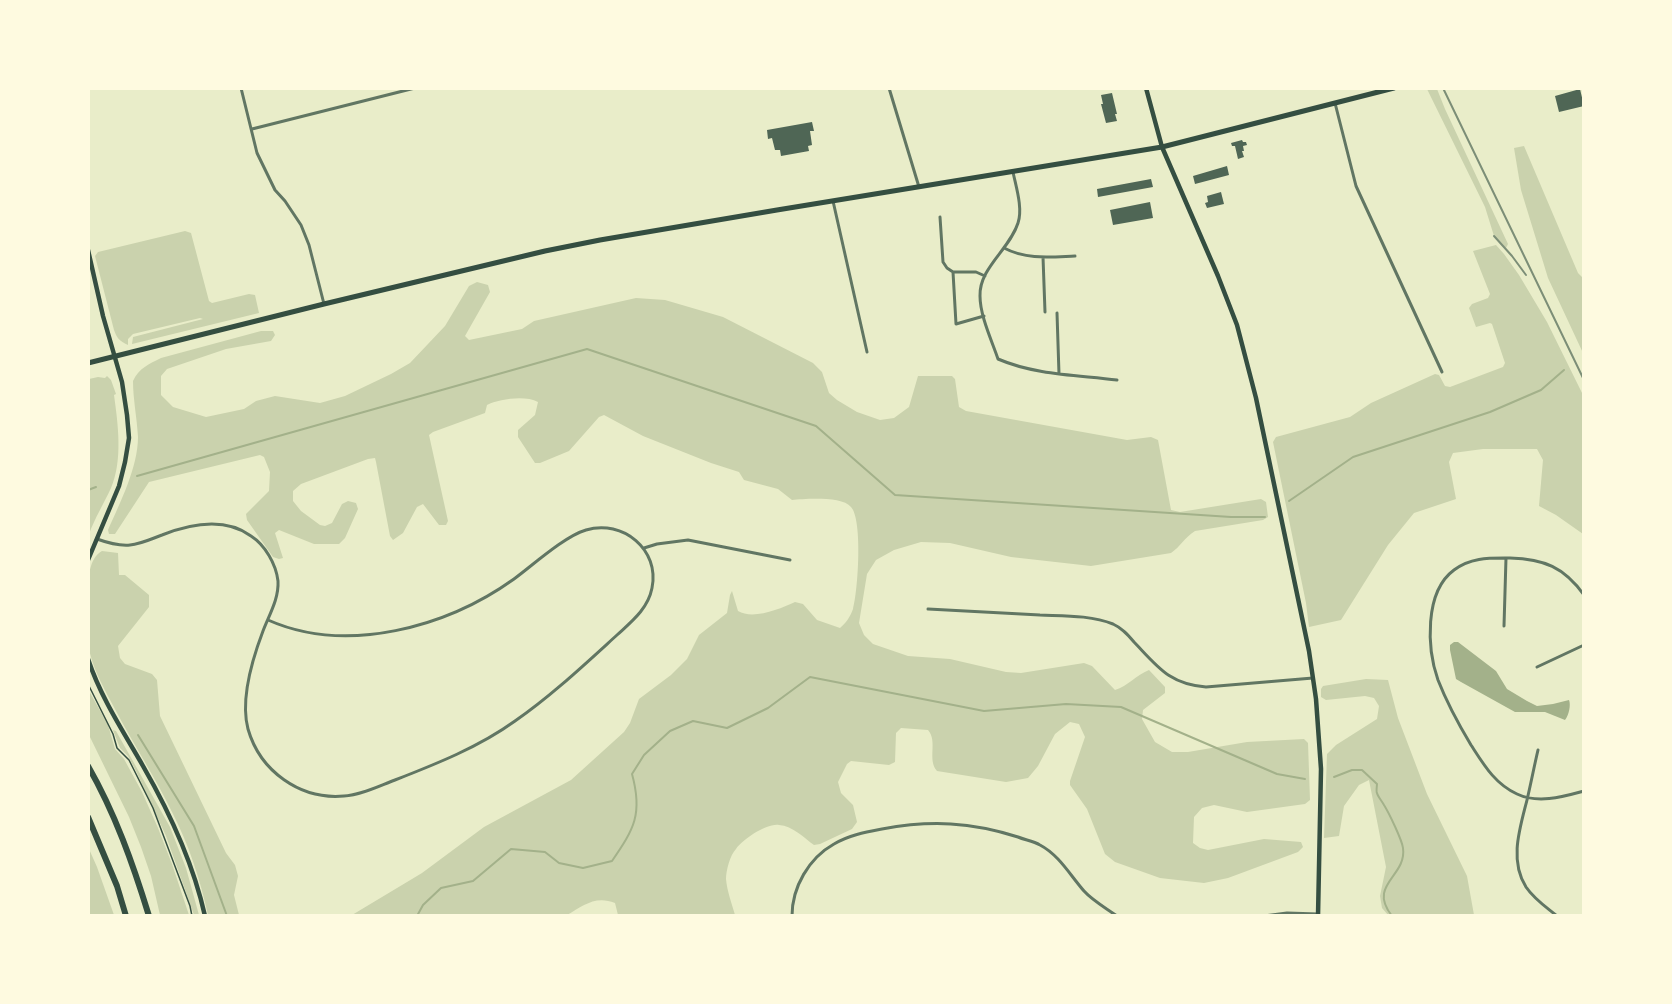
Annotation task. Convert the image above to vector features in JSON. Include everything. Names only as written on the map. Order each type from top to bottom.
[{"type":"highway","points":[[88,766],[124,841],[149,915]]},
{"type":"highway","points":[[88,817],[117,886],[126,915]]},
{"type":"main road","points":[[1146,88],[1162,147],[1237,325],[1258,409],[1309,651],[1322,769],[1318,915]]},
{"type":"main road","points":[[88,363],[505,260],[584,243],[1162,147],[1394,88]]},
{"type":"main road","points":[[88,250],[122,382],[129,438],[119,486],[88,560]]},
{"type":"main road","points":[[88,659],[105,700],[168,811],[200,892],[205,915]]},
{"type":"street","points":[[241,88],[257,153],[275,190],[301,225],[324,304]]},
{"type":"street","points":[[252,129],[415,88]]},
{"type":"street","points":[[888,88],[919,187]]},
{"type":"street","points":[[1335,103],[1356,186],[1442,372]]},
{"type":"street","points":[[1013,172],[1020,207],[1019,222],[985,276],[980,295],[984,316],[998,359],[1008,364],[1059,374],[1117,380]]},
{"type":"street","points":[[833,201],[867,352]]},
{"type":"street","points":[[940,217],[943,262],[947,268],[953,272],[976,272],[985,276]]},
{"type":"street","points":[[1004,248],[1023,256],[1076,256]]},
{"type":"street","points":[[1043,257],[1046,312]]},
{"type":"street","points":[[953,272],[957,324],[984,316]]},
{"type":"street","points":[[1057,313],[1059,374]]},
{"type":"street","points":[[98,538],[107,542],[129,545],[183,528],[218,524],[234,527],[252,536],[258,542],[273,563],[278,582],[275,603],[262,634],[248,683],[245,704],[247,725],[253,743],[277,775],[294,786],[329,796],[346,796],[412,773],[474,746],[514,722],[635,619],[646,605],[652,588],[652,570],[644,548],[628,535],[608,528],[586,530],[565,540],[515,578],[472,605],[441,618],[405,628],[370,634],[335,635],[305,632],[268,620]]},
{"type":"street","points":[[644,548],[688,540],[790,560]]},
{"type":"street","points":[[1504,626],[1506,558]]},
{"type":"street","points":[[1584,595],[1563,572],[1547,563],[1506,558],[1472,560],[1453,570],[1438,589],[1432,604],[1431,634],[1438,679],[1451,709],[1485,767],[1498,783],[1527,798],[1562,798],[1584,791]]},
{"type":"street","points":[[928,609],[1102,620],[1126,633],[1164,674],[1191,686],[1206,687],[1313,678]]},
{"type":"street","points":[[1537,667],[1584,645]]},
{"type":"street","points":[[1538,750],[1517,843],[1517,859],[1526,886],[1534,897],[1557,915]]},
{"type":"street","points":[[792,915],[794,896],[807,869],[818,855],[832,844],[848,837],[876,830],[904,825],[945,823],[992,829],[1039,844],[1057,858],[1086,892],[1117,915]]},
{"type":"street","points":[[1264,915],[1287,913],[1318,915]]},
{"type":"path","points":[[88,684],[113,734],[117,748],[129,760],[153,808],[192,915]]},
{"type":"shaded area","points":[[1427,89],[1437,89],[1508,244],[1506,248],[1494,236],[1485,207]]},
{"type":"shaded area","points":[[1524,146],[1578,273],[1583,278],[1583,353],[1548,278],[1521,190],[1514,148]]},
{"type":"shaded area","points":[[185,231],[191,233],[209,301],[212,303],[249,294],[255,295],[259,313],[132,344],[133,337],[203,319],[200,318],[133,334],[128,339],[128,345],[125,344],[114,330],[95,256],[98,252]]},
{"type":"shaded area","points":[[1496,245],[1519,275],[1547,322],[1583,395],[1583,534],[1539,506],[1543,460],[1537,449],[1483,449],[1453,453],[1449,462],[1456,499],[1414,513],[1388,545],[1341,620],[1309,627],[1273,442],[1276,437],[1350,417],[1371,403],[1435,374],[1439,375],[1445,386],[1450,387],[1503,367],[1505,363],[1492,324],[1476,327],[1469,308],[1472,304],[1488,298],[1490,294],[1473,251]]},
{"type":"shaded area","points":[[477,282],[488,285],[490,292],[465,336],[469,340],[522,329],[534,321],[636,298],[665,300],[723,317],[813,363],[822,372],[829,393],[837,400],[857,412],[880,420],[894,418],[909,407],[918,376],[952,376],[955,379],[959,407],[966,411],[1127,440],[1151,437],[1158,440],[1171,510],[1180,512],[1261,499],[1266,502],[1268,517],[1263,520],[1195,531],[1171,553],[1091,566],[1011,557],[950,543],[921,542],[894,550],[876,560],[867,574],[859,623],[864,635],[873,644],[908,656],[950,659],[1006,672],[1021,673],[1084,663],[1092,666],[1115,690],[1149,670],[1165,687],[1165,693],[1143,710],[1142,719],[1155,742],[1172,752],[1188,752],[1247,742],[1304,739],[1308,743],[1310,800],[1305,804],[1247,812],[1214,805],[1202,808],[1194,817],[1193,843],[1208,850],[1264,839],[1301,842],[1303,847],[1298,852],[1228,878],[1204,883],[1160,878],[1115,862],[1105,854],[1087,809],[1070,785],[1085,737],[1079,724],[1070,722],[1055,734],[1038,766],[1028,778],[1006,782],[937,771],[933,762],[931,734],[928,730],[901,728],[896,733],[895,762],[889,765],[851,761],[847,764],[838,782],[841,793],[853,805],[857,822],[852,829],[814,845],[789,828],[774,825],[756,832],[739,845],[730,859],[726,876],[735,915],[618,915],[615,903],[601,900],[584,905],[567,915],[352,915],[422,873],[484,827],[571,780],[624,732],[639,699],[671,675],[687,659],[699,635],[727,613],[732,591],[738,611],[759,614],[795,602],[803,604],[817,620],[840,628],[851,615],[855,600],[858,541],[855,514],[851,507],[840,501],[792,500],[778,489],[744,480],[739,472],[643,436],[604,415],[599,417],[569,451],[535,463],[518,437],[518,430],[535,415],[538,402],[526,399],[492,403],[487,405],[485,413],[429,435],[448,521],[446,525],[439,525],[423,504],[417,507],[403,533],[393,540],[390,536],[375,458],[368,459],[301,484],[293,491],[293,501],[301,511],[320,525],[325,526],[332,523],[342,504],[348,501],[356,503],[358,509],[345,538],[339,544],[314,544],[279,530],[275,533],[283,558],[273,557],[247,520],[246,514],[269,491],[270,472],[264,457],[260,455],[149,482],[115,534],[109,534],[108,530],[128,485],[135,460],[138,437],[133,381],[145,367],[161,358],[261,331],[273,331],[275,335],[271,341],[226,349],[167,369],[161,376],[161,395],[173,407],[206,417],[244,409],[256,401],[275,396],[320,403],[345,396],[410,363],[445,326],[469,286]]},
{"type":"shaded area","points":[[107,376],[116,394],[114,395],[118,430],[117,466],[111,488],[89,534],[89,379]]},
{"type":"shaded area","points":[[102,551],[118,553],[119,575],[125,575],[149,595],[149,607],[118,646],[120,658],[125,664],[152,674],[157,680],[160,716],[226,853],[235,865],[238,876],[234,895],[239,915],[208,915],[184,837],[159,786],[95,670],[88,643],[88,581],[94,559]]},
{"type":"shaded area","points":[[1458,642],[1496,671],[1507,689],[1527,701],[1537,706],[1569,700],[1568,715],[1565,720],[1545,712],[1515,712],[1456,679],[1450,650],[1450,645]]},
{"type":"shaded area","points":[[1366,679],[1388,680],[1398,718],[1427,794],[1467,876],[1474,915],[1388,915],[1382,908],[1380,896],[1386,867],[1369,780],[1359,785],[1344,806],[1339,836],[1324,838],[1327,754],[1336,745],[1377,719],[1379,706],[1374,698],[1365,696],[1326,700],[1321,697],[1321,689],[1323,686]]},
{"type":"shaded area","points":[[88,689],[108,725],[115,749],[124,759],[142,792],[172,864],[189,915],[160,915],[151,876],[141,847],[89,735]]},
{"type":"shaded area","points":[[113,730],[116,731],[170,827],[186,868],[199,915],[194,915],[166,836],[136,771],[128,756],[120,748]]},
{"type":"shaded area","points":[[89,849],[97,867],[114,915],[89,915]]},
{"type":"building","points":[[1580,89],[1584,106],[1559,112],[1555,96]]},
{"type":"building","points":[[1112,93],[1117,121],[1106,123],[1101,95]]},
{"type":"building","points":[[812,122],[814,131],[810,131],[812,145],[808,146],[809,151],[781,156],[780,150],[775,150],[772,138],[768,139],[767,130]]},
{"type":"building","points":[[1242,140],[1247,145],[1243,146],[1244,157],[1238,159],[1235,146],[1231,143]]},
{"type":"building","points":[[1227,166],[1229,175],[1195,184],[1193,176]]},
{"type":"building","points":[[1151,179],[1153,187],[1098,197],[1097,189]]},
{"type":"building","points":[[1221,192],[1224,204],[1207,208],[1205,203],[1208,202],[1207,196]]},
{"type":"building","points":[[1150,202],[1153,218],[1113,225],[1110,210]]},
{"type":"waterway","points":[[137,476],[587,349],[816,426],[895,495],[1231,517],[1265,517]]},
{"type":"waterway","points":[[1289,501],[1353,457],[1490,412],[1541,390],[1564,370]]},
{"type":"waterway","points":[[88,490],[96,487]]},
{"type":"waterway","points":[[417,916],[423,905],[441,888],[473,881],[511,849],[545,852],[559,863],[583,868],[612,861],[631,830],[637,800],[632,774],[644,755],[670,731],[693,721],[727,728],[768,708],[810,677],[984,711],[1066,704],[1121,707],[1277,774],[1305,779]]},
{"type":"waterway","points":[[138,735],[194,826],[227,916]]},
{"type":"waterway","points":[[1334,777],[1352,770],[1362,770],[1377,784],[1378,794],[1398,833],[1403,848],[1403,858],[1384,896],[1385,905],[1392,916]]},
{"type":"railway","points":[[1443,88],[1584,380]]},
{"type":"railway","points":[[1494,236],[1526,275]]}]
